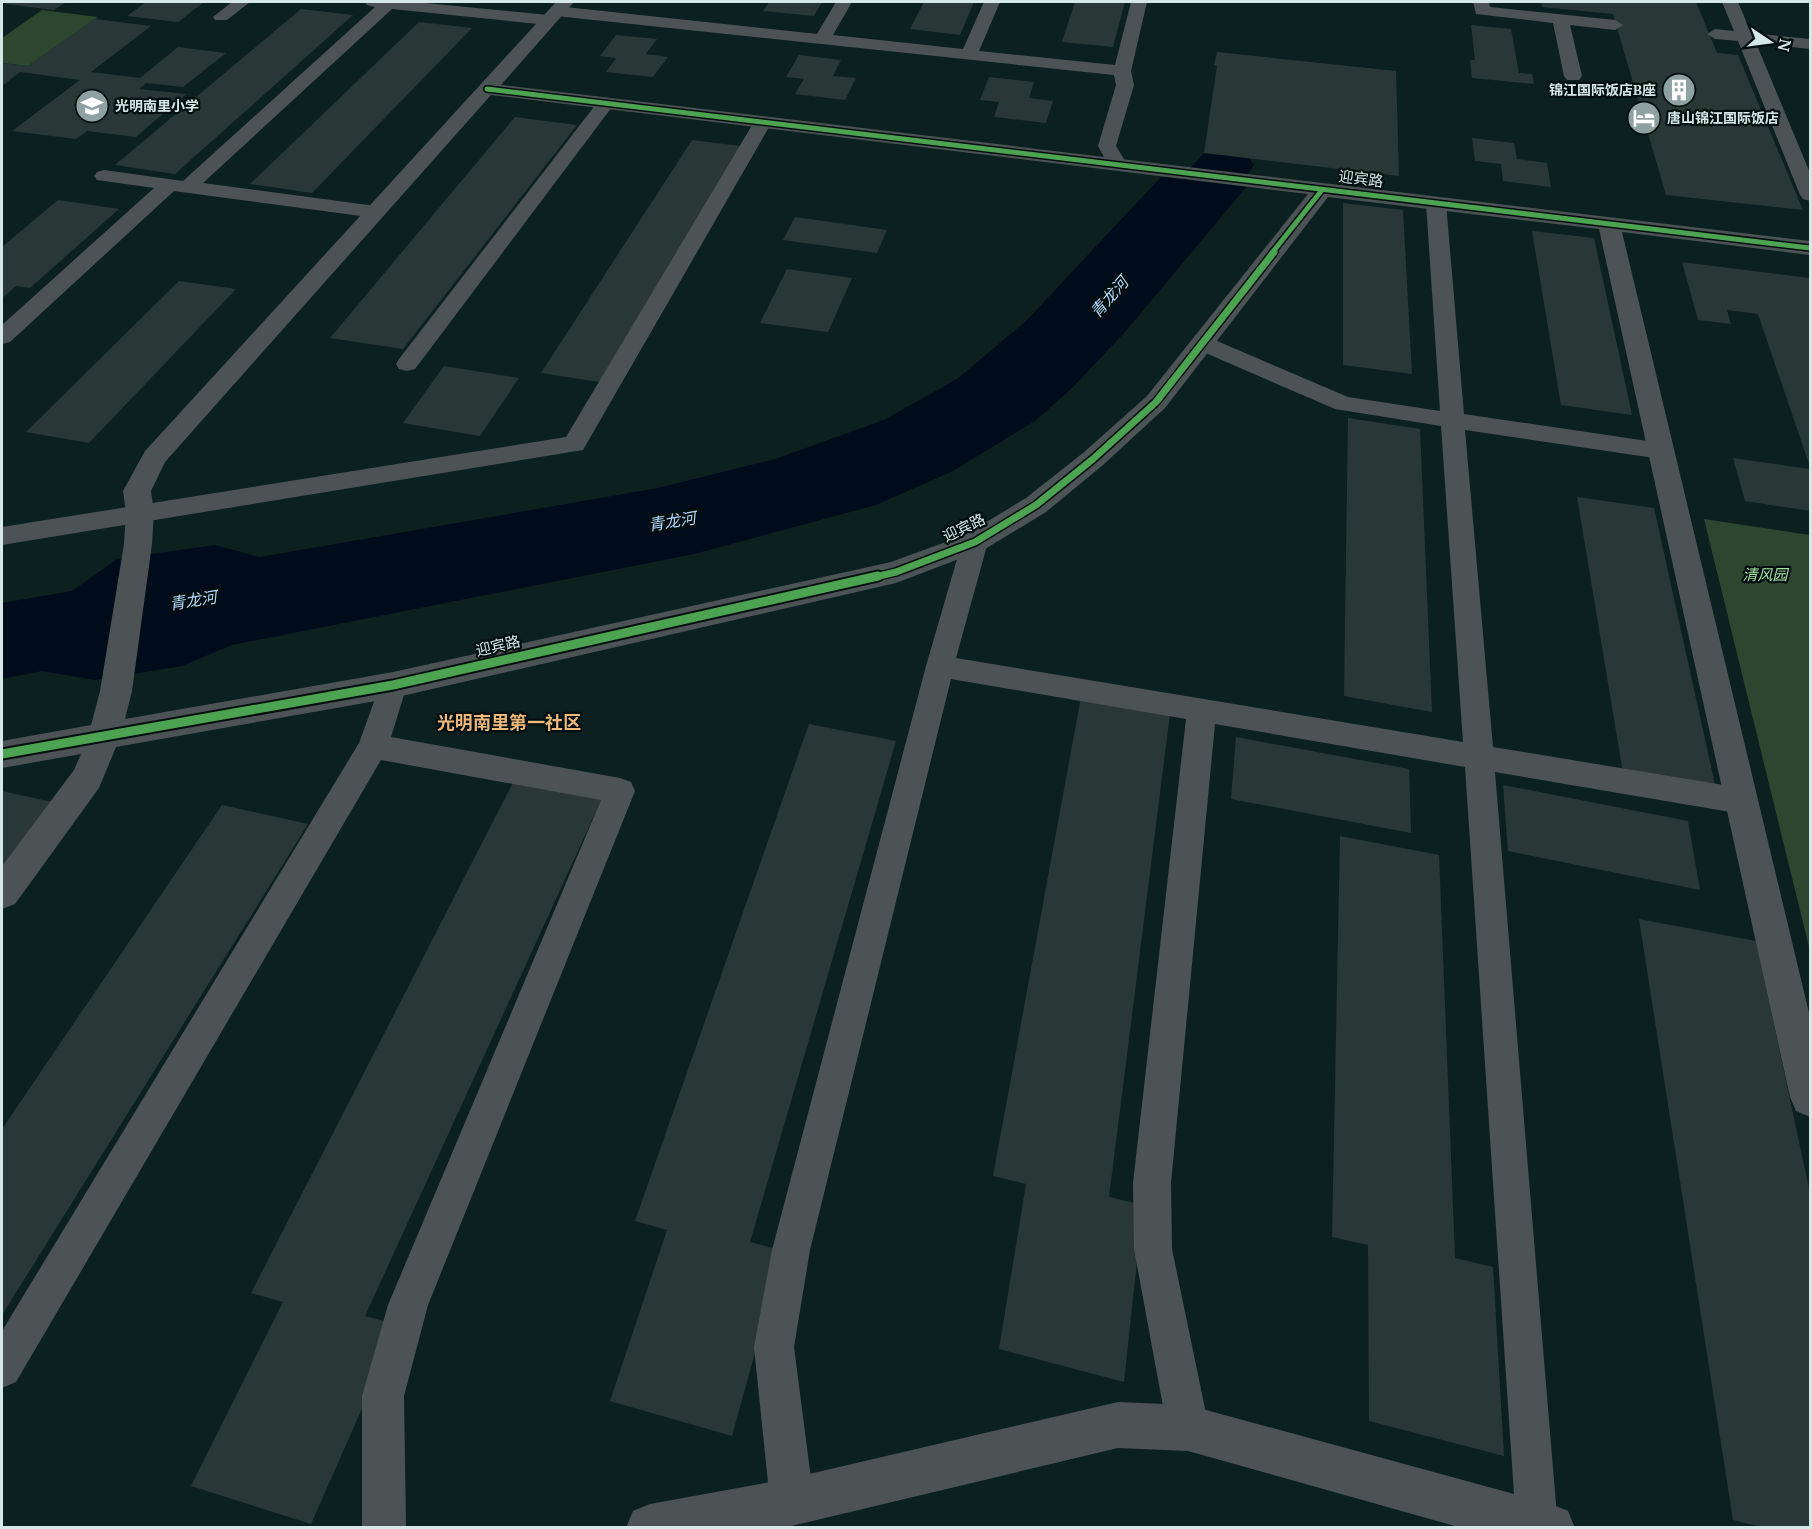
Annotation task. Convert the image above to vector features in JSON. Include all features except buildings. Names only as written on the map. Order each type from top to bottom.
[{"type":"street","points":[[2,893],[87,778],[105,734],[116,691],[138,544],[140,512],[137,491],[154,457],[556,11]]},
{"type":"street","points":[[487,89],[1322,190]]},
{"type":"street","name":"迎宾路","points":[[2,754],[393,685],[896,572],[975,542],[1036,505],[1093,459],[1156,402],[1322,190],[1810,248]]},
{"type":"street","points":[[1609,224],[1810,1097]]},
{"type":"street","points":[[651,1527],[792,1502],[1118,1425],[1188,1428],[1545,1526]]},
{"type":"lane","points":[[221,17],[242,2]]},
{"type":"lane","points":[[2,338],[178,187],[383,2],[556,11],[1122,71]]},
{"type":"lane","points":[[822,39],[844,2]]},
{"type":"lane","points":[[969,55],[992,2]]},
{"type":"lane","points":[[1127,165],[1107,146],[1125,85],[1122,71],[1138,2]]},
{"type":"lane","points":[[1480,2],[1482,11],[1615,25]]},
{"type":"lane","points":[[1730,2],[1810,195]]},
{"type":"lane","points":[[668,23],[679,9]]},
{"type":"lane","points":[[1560,20],[1573,76]]},
{"type":"lane","points":[[1715,34],[1810,44]]},
{"type":"lane","points":[[408,364],[606,103]]},
{"type":"lane","points":[[2,536],[574,444],[763,122]]},
{"type":"lane","points":[[104,176],[376,212]]},
{"type":"lane","points":[[1436,203],[1478,757],[1545,1526]]},
{"type":"lane","points":[[1202,343],[1343,404],[1661,451]]},
{"type":"lane","points":[[792,1502],[774,1347],[790,1250],[940,666],[975,542]]},
{"type":"lane","points":[[940,666],[1742,801]]},
{"type":"lane","points":[[2,1368],[373,746],[393,685]]},
{"type":"lane","points":[[1188,1428],[1153,1249],[1152,1183],[1202,710]]},
{"type":"lane","points":[[373,746],[620,791],[408,1305],[383,1396],[384,1527]]},
{"type":"green space","points":[[42,10],[98,17],[28,66],[2,63],[2,38]]},
{"type":"green space","name":"清风园","points":[[1704,519],[1810,535],[1810,948],[1809,947]]},
{"type":"water","points":[[1161,177],[1247,186],[1125,332],[1072,388],[1035,421],[953,471],[876,505],[694,554],[232,645],[182,666],[95,680],[42,671],[2,679],[2,603],[72,591],[117,559],[215,545],[260,557],[658,488],[775,459],[884,420],[957,379],[1025,322]]},
{"type":"waterway","name":"青龙河","points":[[1137,266],[1225,165]]},
{"type":"cycle path","points":[[487,89],[1810,248]]},
{"type":"cycle path","points":[[2,754],[393,685],[896,572],[975,542],[1036,505],[1093,459],[1156,402],[1322,190]]},
{"type":"place","name":"锦江国际饭店B座","points":[[1679,90]]},
{"type":"place","name":"光明南里小学","points":[[92,106]]},
{"type":"place","name":"唐山锦江国际饭店","points":[[1644,118]]},
{"type":"district","name":"光明南里第一社区","points":[[509,723]]}]
